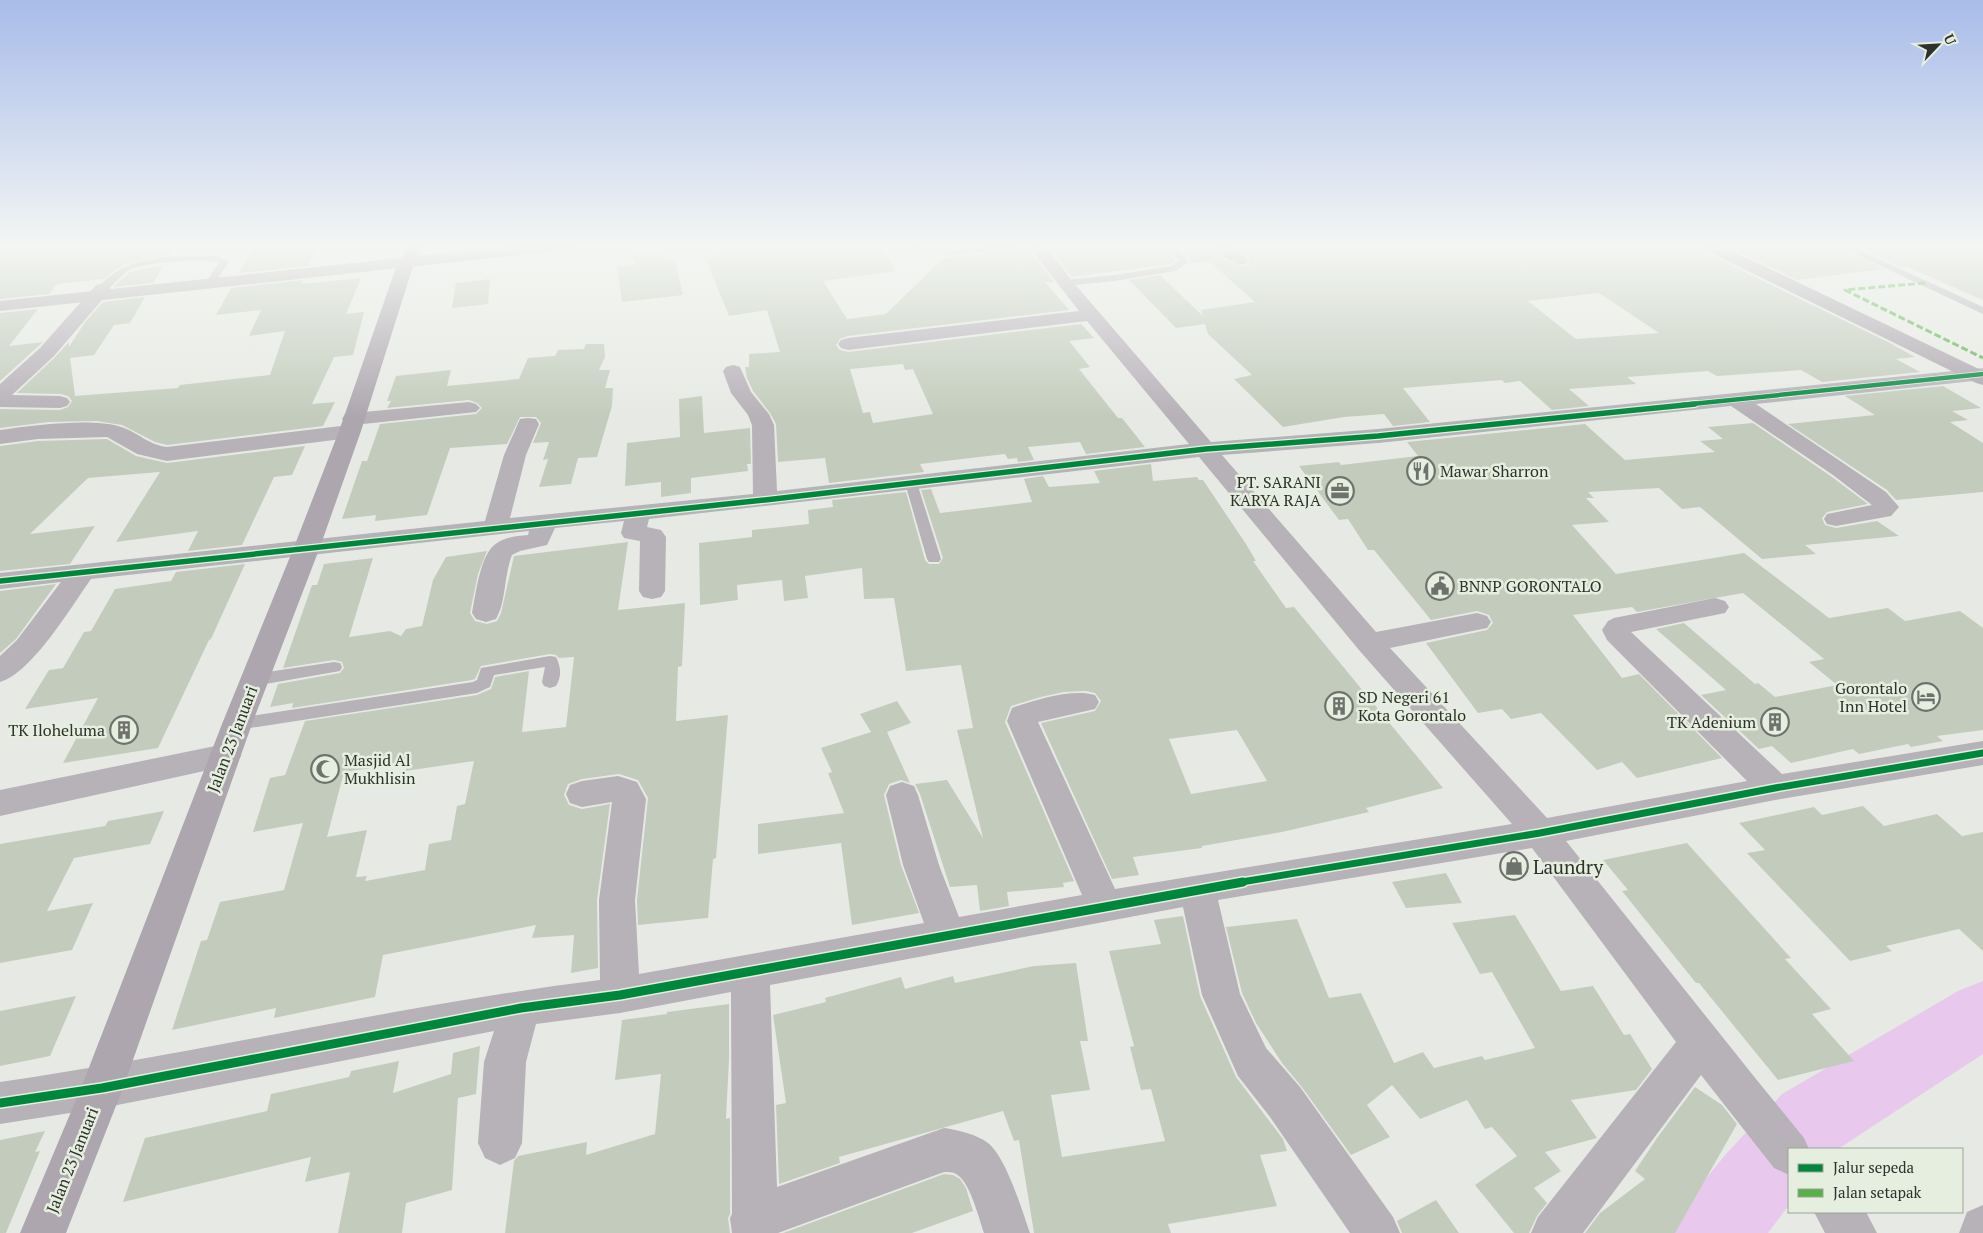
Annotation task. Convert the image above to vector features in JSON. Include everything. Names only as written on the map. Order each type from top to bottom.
[{"type":"highway","points":[[0,306],[32,302]]},
{"type":"street","points":[[3,395],[29,370],[90,302]]},
{"type":"street","name":"Jalan 23 Januari","points":[[42,1233],[102,1088],[236,724],[307,547],[394,302]]},
{"type":"street","points":[[848,344],[1046,302]]},
{"type":"street","points":[[1082,302],[1369,643],[1540,833],[1741,1094],[1788,1152]]},
{"type":"street","points":[[1825,302],[1980,376]]},
{"type":"street","points":[[733,371],[741,393],[758,414],[763,425],[765,500]]},
{"type":"street","points":[[598,536],[636,523],[765,500],[911,483],[1206,449],[1378,436],[1980,376]]},
{"type":"street","points":[[3,395],[60,402]]},
{"type":"street","points":[[1736,400],[1841,470],[1878,497],[1887,506],[1882,511],[1836,519]]},
{"type":"street","points":[[0,438],[12,434],[104,431],[113,432],[127,438],[138,447],[150,452],[167,454],[469,408]]},
{"type":"street","points":[[495,528],[515,455],[528,424]]},
{"type":"street","points":[[486,613],[492,577],[502,552],[506,548],[538,540],[545,522]]},
{"type":"street","points":[[0,582],[545,522],[636,523],[652,534],[653,537],[652,591]]},
{"type":"street","points":[[0,672],[27,647],[82,573]]},
{"type":"street","points":[[1715,607],[1624,624],[1618,627],[1616,630],[1617,634],[1775,788]]},
{"type":"street","points":[[1369,643],[1477,622]]},
{"type":"street","points":[[1084,702],[1038,710],[1023,716],[1022,721],[1105,906]]},
{"type":"street","points":[[0,1103],[102,1088],[521,1008],[620,995],[1197,889],[1540,833],[1775,788],[1983,752]]},
{"type":"street","points":[[0,804],[225,756]]},
{"type":"street","points":[[582,794],[618,789],[625,791],[629,799],[617,900],[620,995]]},
{"type":"street","points":[[902,795],[921,865],[947,934]]},
{"type":"street","points":[[1197,889],[1221,995],[1252,1062],[1285,1102],[1377,1233]]},
{"type":"street","points":[[750,972],[754,1225],[944,1150],[964,1153],[976,1160],[994,1195],[1007,1233]]},
{"type":"street","points":[[500,1143],[505,1062],[521,1008]]},
{"type":"street","points":[[1554,1233],[1701,1042]]},
{"type":"street","points":[[1838,1213],[1854,1233]]},
{"type":"street","points":[[1982,1233],[1983,1228]]},
{"type":"lane","points":[[1964,302],[1983,310]]},
{"type":"lane","points":[[911,483],[934,559]]},
{"type":"lane","points":[[236,724],[477,687],[484,684],[487,672],[550,661],[553,667],[550,682]]},
{"type":"lane","points":[[254,680],[334,667]]},
{"type":"building","points":[[103,302],[142,302],[130,323],[114,325],[94,355],[70,358],[75,396],[178,388],[180,385],[270,375],[285,331],[249,336],[261,310],[216,315],[223,302],[351,302],[346,314],[364,312],[353,355],[334,357],[312,404],[335,402],[323,426],[167,445],[155,442],[122,425],[96,421],[49,422],[0,428],[0,409],[60,410],[68,407],[72,401],[68,396],[61,394],[17,393],[69,342],[69,347],[85,322]]},
{"type":"building","points":[[453,302],[488,302],[488,304],[452,308]]},
{"type":"building","points":[[723,302],[836,302],[847,319],[886,314],[899,302],[1062,302],[1069,310],[848,336],[840,339],[836,345],[840,350],[848,352],[1081,324],[1094,338],[1069,341],[1090,367],[1079,369],[1118,418],[1122,418],[1145,447],[1086,454],[1080,442],[1028,447],[1034,460],[1018,462],[1017,458],[1008,459],[1005,454],[920,464],[924,472],[829,483],[825,458],[778,462],[776,424],[753,391],[747,378],[745,367],[749,367],[749,354],[780,352],[767,310],[729,316]],"holes":[[[903,364],[905,370],[913,369],[933,414],[873,423],[870,412],[863,413],[850,369]]]},
{"type":"building","points":[[1150,302],[1188,302],[1203,316],[1201,310],[1255,302],[1529,302],[1576,339],[1659,333],[1612,302],[1805,302],[1915,357],[1896,359],[1920,372],[1822,382],[1801,370],[1717,376],[1708,371],[1627,377],[1636,384],[1569,389],[1589,406],[1552,410],[1520,381],[1505,383],[1502,380],[1403,388],[1430,422],[1393,426],[1384,414],[1344,417],[1283,427],[1234,379],[1252,375],[1208,334],[1205,324],[1176,328]]},
{"type":"building","points":[[38,309],[9,346],[43,342],[0,381],[0,313]]},
{"type":"building","points":[[586,344],[604,344],[605,357],[599,370],[610,370],[605,388],[613,388],[612,406],[597,457],[578,458],[571,484],[539,487],[548,459],[543,460],[549,442],[533,443],[541,423],[536,417],[520,417],[507,444],[450,448],[427,515],[375,521],[376,515],[342,519],[362,461],[367,461],[380,424],[476,414],[482,408],[477,403],[469,400],[387,408],[391,401],[387,401],[396,376],[451,370],[447,386],[519,379],[528,358],[555,356],[558,350],[584,349]]},
{"type":"building","points":[[1943,386],[1981,408],[1952,411],[1968,420],[1950,422],[1983,443],[1983,492],[1896,500],[1887,490],[1788,424],[1875,415],[1845,396]]},
{"type":"building","points":[[702,396],[704,433],[750,428],[751,464],[747,464],[748,471],[691,478],[691,493],[661,497],[661,482],[625,486],[627,443],[680,437],[679,399]]},
{"type":"building","points":[[1753,423],[1868,504],[1827,512],[1822,518],[1825,525],[1836,528],[1877,521],[1899,536],[1805,545],[1816,554],[1762,559],[1700,507],[1682,509],[1659,488],[1588,492],[1594,498],[1586,498],[1609,522],[1572,525],[1616,574],[1744,553],[1829,618],[1888,608],[1905,621],[1960,611],[1983,628],[1983,730],[1937,736],[1943,741],[1911,747],[1908,744],[1859,754],[1853,749],[1791,763],[1772,746],[1759,749],[1701,695],[1726,690],[1656,629],[1684,623],[1755,684],[1758,683],[1775,697],[1837,685],[1809,662],[1824,659],[1743,593],[1637,612],[1632,607],[1573,615],[1622,678],[1639,674],[1722,758],[1637,778],[1622,762],[1597,770],[1541,713],[1511,719],[1502,709],[1478,713],[1426,643],[1487,630],[1493,623],[1489,615],[1477,611],[1431,620],[1374,550],[1368,550],[1348,519],[1339,520],[1299,466],[1339,462],[1341,465],[1418,456],[1407,442],[1585,424],[1625,460],[1715,452],[1700,441],[1723,439],[1708,427]]},
{"type":"building","points":[[107,439],[136,456],[167,463],[305,446],[292,475],[274,477],[242,545],[188,551],[198,531],[116,542],[160,472],[88,478],[30,534],[95,526],[70,564],[0,571],[0,446],[38,441]]},
{"type":"building","points":[[1151,464],[1153,481],[1197,477],[1199,480],[1203,480],[1256,561],[1253,561],[1286,608],[1294,607],[1443,788],[1366,808],[1369,812],[1282,832],[1202,846],[1202,848],[1133,857],[1139,875],[1112,879],[1041,723],[1095,711],[1101,701],[1095,693],[1086,691],[1064,692],[1041,697],[1011,706],[1005,722],[1074,881],[1063,883],[1064,887],[1007,892],[1009,906],[980,911],[977,885],[950,887],[920,794],[915,784],[947,780],[983,838],[957,730],[973,728],[961,665],[906,671],[894,598],[864,599],[862,568],[805,576],[808,598],[784,601],[782,580],[737,585],[738,600],[700,605],[699,543],[752,537],[752,530],[809,524],[808,510],[833,507],[832,500],[906,492],[925,560],[929,564],[939,564],[943,558],[921,490],[931,489],[940,513],[1032,502],[1024,479],[1043,476],[1049,487],[1100,483],[1094,471]],"holes":[[[1237,730],[1267,781],[1191,794],[1169,739]]]},
{"type":"building","points":[[628,542],[618,610],[685,603],[682,666],[678,667],[676,721],[728,715],[716,858],[713,859],[708,918],[638,925],[637,900],[648,798],[638,780],[619,774],[582,779],[568,784],[564,795],[569,805],[582,809],[610,804],[597,900],[598,968],[571,973],[574,935],[532,938],[536,925],[383,955],[375,997],[274,1018],[276,1008],[172,1030],[201,941],[207,940],[220,902],[284,890],[303,823],[253,832],[270,778],[285,775],[305,721],[477,695],[491,689],[495,677],[529,671],[522,732],[566,727],[574,657],[559,658],[556,655],[550,654],[481,666],[475,679],[472,680],[292,708],[293,703],[270,707],[278,684],[340,673],[344,668],[342,662],[334,660],[283,668],[312,585],[317,585],[324,564],[373,558],[349,637],[390,631],[401,636],[406,629],[422,626],[433,580],[446,557],[487,551],[478,574],[470,613],[475,621],[487,624],[497,621],[501,613],[514,556]],"holes":[[[474,761],[465,804],[457,806],[451,840],[429,844],[425,870],[365,881],[367,876],[356,877],[367,830],[327,837],[344,772],[408,763],[405,771]]]},
{"type":"building","points":[[245,564],[158,748],[63,763],[98,698],[25,709],[49,670],[63,668],[84,632],[91,631],[115,589],[171,581],[176,572]]},
{"type":"building","points":[[56,584],[16,639],[0,653],[0,591]]},
{"type":"building","points":[[897,701],[911,723],[887,732],[910,783],[901,780],[889,784],[884,795],[901,865],[919,913],[852,925],[841,843],[758,854],[758,824],[844,813],[828,773],[832,772],[821,748],[871,732],[860,714]]},
{"type":"building","points":[[1863,806],[1884,826],[1937,814],[1962,836],[1983,832],[1983,951],[1959,929],[1886,946],[1892,951],[1850,961],[1747,853],[1765,850],[1739,823],[1814,807],[1822,815]]},
{"type":"building","points":[[164,811],[150,844],[74,858],[47,911],[93,903],[72,950],[0,963],[0,844],[105,826],[108,821]]},
{"type":"building","points":[[1687,843],[1791,958],[1785,959],[1831,1009],[1812,1014],[1854,1061],[1778,1080],[1622,891],[1628,890],[1603,860]]},
{"type":"building","points":[[1446,873],[1462,903],[1406,908],[1392,882]]},
{"type":"building","points":[[1515,915],[1561,991],[1593,986],[1624,1035],[1630,1034],[1652,1069],[1636,1090],[1571,1100],[1597,1138],[1545,1152],[1561,1171],[1534,1188],[1547,1203],[1537,1216],[1529,1233],[1514,1233],[1475,1185],[1517,1156],[1492,1127],[1485,1129],[1467,1100],[1420,1119],[1392,1085],[1367,1105],[1390,1137],[1351,1155],[1282,1063],[1256,1023],[1242,993],[1226,927],[1297,919],[1329,998],[1361,993],[1394,1063],[1423,1052],[1434,1068],[1482,1056],[1485,1060],[1535,1048],[1492,972],[1480,974],[1452,923]]},
{"type":"building","points":[[1183,916],[1200,996],[1236,1077],[1283,1139],[1287,1151],[1260,1155],[1277,1206],[1168,1224],[1171,1233],[1034,1233],[1019,1140],[1014,1141],[1003,1111],[839,1157],[840,1163],[779,1184],[776,1105],[786,1103],[773,1015],[826,1002],[825,998],[901,977],[905,989],[953,976],[955,983],[1034,966],[1076,963],[1088,1041],[1080,1041],[1090,1090],[1051,1095],[1062,1157],[1165,1141],[1151,1089],[1141,1090],[1130,1047],[1134,1046],[1109,951],[1161,944],[1154,920]]},
{"type":"building","points":[[76,996],[50,1056],[0,1066],[0,1011]]},
{"type":"building","points":[[729,1004],[726,1119],[730,1118],[730,1214],[728,1218],[730,1233],[505,1233],[514,1161],[518,1156],[587,1142],[586,1155],[655,1134],[661,1074],[615,1080],[622,1020]]},
{"type":"building","points":[[480,1046],[476,1094],[458,1098],[452,1190],[406,1203],[402,1233],[338,1233],[350,1172],[305,1182],[311,1157],[123,1202],[145,1138],[267,1111],[271,1094],[349,1077],[351,1071],[399,1061],[393,1093],[451,1074],[453,1053]]},
{"type":"building","points":[[1695,1087],[1722,1105],[1737,1124],[1675,1233],[1585,1233],[1600,1213],[1645,1179],[1635,1171]]},
{"type":"building","points":[[45,1131],[35,1152],[40,1151],[6,1233],[0,1233],[0,1140]]},
{"type":"building","points":[[944,1174],[953,1175],[960,1179],[966,1188],[973,1211],[912,1233],[783,1233]]},
{"type":"building","points":[[1436,1200],[1459,1233],[1402,1233],[1397,1221]]},
{"type":"waterway","points":[[1716,1233],[1755,1183],[1810,1122],[1983,1014]]},
{"type":"marked path","points":[[1868,302],[1983,358]]},
{"type":"cycle path","points":[[0,581],[765,500],[1206,449],[1378,436],[1983,374]]},
{"type":"cycle path","points":[[0,1103],[102,1088],[521,1008],[620,995],[1197,889],[1540,833],[1775,788],[1983,753]]},
{"type":"place","name":"Mawar Sharron","points":[[1421,471]]},
{"type":"place","name":"PT. SARANI KARYA RAJA","points":[[1340,491]]},
{"type":"place","name":"BNNP GORONTALO","points":[[1440,586]]},
{"type":"place","name":"Gorontalo Inn Hotel","points":[[1926,697]]},
{"type":"place","name":"SD Negeri 61 Kota Gorontalo","points":[[1339,706]]},
{"type":"place","name":"TK Adenium","points":[[1775,722]]},
{"type":"place","name":"TK Iloheluma","points":[[124,730]]},
{"type":"place","name":"Masjid Al Mukhlisin","points":[[325,769]]},
{"type":"place","name":"Laundry","points":[[1514,866]]}]
